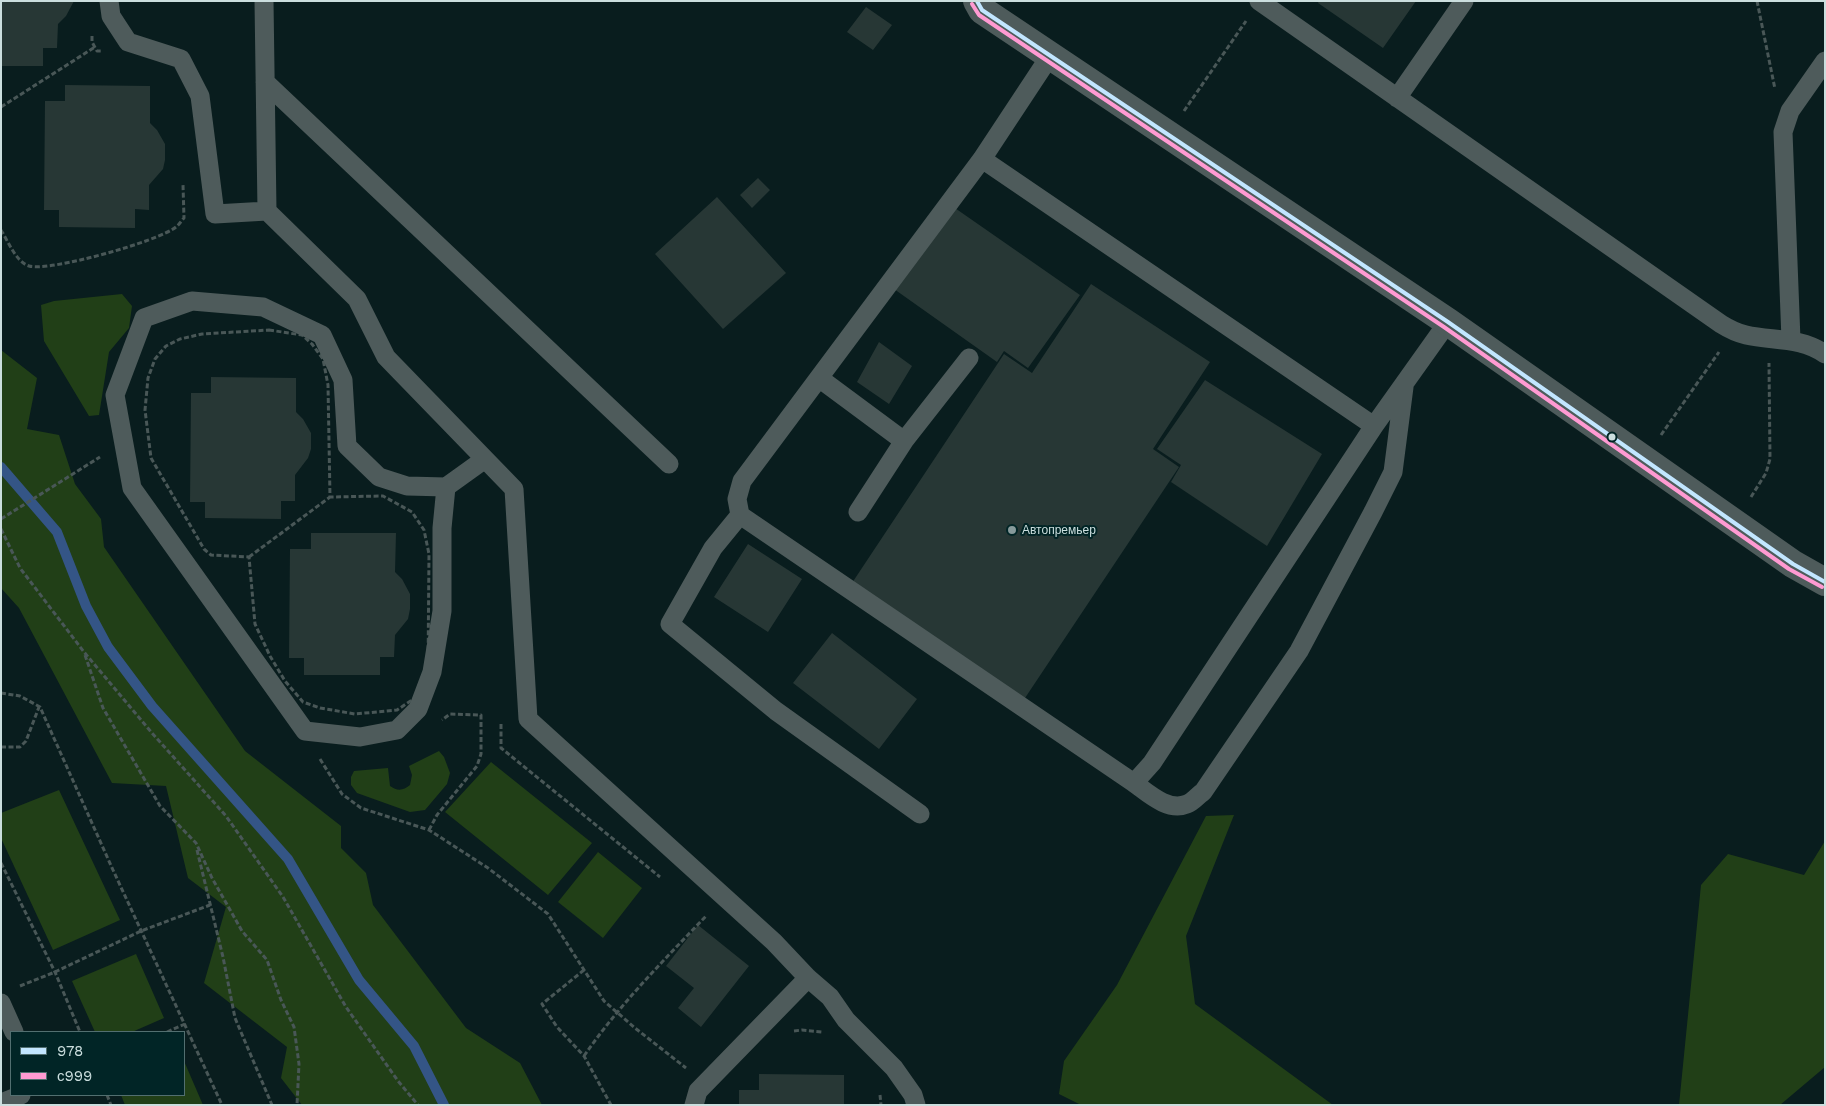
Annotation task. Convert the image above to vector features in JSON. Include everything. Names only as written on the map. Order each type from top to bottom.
[{"type":"street","points":[[977,1],[982,10],[1448,322],[1794,564],[1825,582]]},
{"type":"lane","points":[[109,1],[111,16],[128,42],[181,59],[200,96],[215,214],[268,211]]},
{"type":"lane","points":[[264,1],[268,211],[357,299],[386,357],[514,489],[528,719],[774,942],[808,978],[830,997],[846,1020],[894,1068],[913,1095],[916,1105]]},
{"type":"lane","points":[[1397,98],[1464,1]]},
{"type":"lane","points":[[1266,3],[1397,98],[1713,318],[1734,331],[1747,335],[1790,340],[1825,354]]},
{"type":"lane","points":[[1050,56],[982,159],[742,481],[737,499],[740,514],[1134,783],[1158,799],[1175,807],[1188,804],[1203,792],[1299,651],[1393,472],[1405,383]]},
{"type":"lane","points":[[1790,340],[1783,132],[1790,111],[1825,61]]},
{"type":"lane","points":[[265,82],[669,464]]},
{"type":"lane","points":[[982,159],[1374,426]]},
{"type":"lane","points":[[446,487],[442,528],[442,611],[432,672],[418,709],[397,730],[360,738],[305,731],[132,488],[115,395],[144,318],[192,300],[263,307],[322,335],[343,380],[347,446],[379,477],[407,486],[446,487],[485,459]]},
{"type":"lane","points":[[1134,783],[1152,763],[1374,426],[1448,322]]},
{"type":"lane","points":[[858,512],[904,441],[969,358]]},
{"type":"lane","points":[[819,378],[904,441]]},
{"type":"lane","points":[[740,514],[713,548],[670,624],[776,711],[920,814]]},
{"type":"lane","points":[[696,1098],[808,978]]},
{"type":"lane","points":[[1,1003],[14,1031]]},
{"type":"lane","points":[[1,1103],[19,1096]]},
{"type":"path","points":[[1757,1],[1783,132]]},
{"type":"path","points":[[1183,112],[1266,3]]},
{"type":"path","points":[[92,34],[92,42],[97,51],[105,51]]},
{"type":"path","points":[[1,107],[95,47]]},
{"type":"path","points":[[1,230],[18,257],[28,266],[50,266],[111,252],[146,241],[176,228],[184,218],[183,179]]},
{"type":"path","points":[[249,557],[255,624],[270,656],[285,681],[303,702],[320,708],[354,714],[397,710],[415,698],[428,670],[429,554],[424,530],[412,512],[383,496],[330,497],[249,557],[211,555],[204,549],[151,458],[145,410],[148,378],[154,359],[166,346],[180,339],[202,334],[269,330],[302,335],[312,344],[323,359],[328,385],[330,497]]},
{"type":"path","points":[[1660,438],[1734,331]]},
{"type":"path","points":[[1750,500],[1766,473],[1770,459],[1769,338]]},
{"type":"path","points":[[1,519],[105,454]]},
{"type":"path","points":[[1,529],[20,568],[84,652],[152,733],[226,816],[283,898],[346,1007],[398,1081],[418,1105]]},
{"type":"path","points":[[84,652],[103,708],[160,806],[196,843],[212,878],[242,930],[267,960],[281,1000],[294,1026],[299,1064],[297,1105]]},
{"type":"path","points":[[1,693],[20,696],[40,706],[222,1105]]},
{"type":"path","points":[[1,747],[20,748],[26,741],[40,706]]},
{"type":"path","points":[[429,830],[438,815],[477,766],[481,754],[481,716],[450,714],[435,726]]},
{"type":"path","points":[[501,723],[501,748],[663,880]]},
{"type":"path","points":[[305,731],[342,794],[361,808],[429,830],[488,868],[548,914],[604,1001],[635,1028],[686,1067],[696,1098]]},
{"type":"path","points":[[196,843],[235,1018],[272,1105]]},
{"type":"path","points":[[1,863],[55,972],[80,1031]]},
{"type":"path","points":[[584,1056],[601,1031],[655,969],[724,896]]},
{"type":"path","points":[[19,987],[141,931],[210,905]]},
{"type":"path","points":[[699,910],[706,916]]},
{"type":"path","points":[[584,970],[542,1004],[557,1026],[584,1056],[611,1105]]},
{"type":"path","points":[[169,1031],[185,1024]]},
{"type":"green space","points":[[122,294],[132,306],[129,328],[109,352],[99,415],[89,416],[44,341],[41,305],[54,301]]},
{"type":"green space","points":[[1,350],[37,378],[27,429],[59,435],[75,484],[101,519],[104,547],[245,751],[341,826],[341,848],[366,873],[373,905],[466,1028],[520,1063],[542,1105],[302,1105],[281,1078],[287,1047],[204,983],[226,907],[188,878],[166,786],[112,783],[19,608],[1,588]]},
{"type":"green space","points":[[439,751],[444,757],[450,773],[447,784],[425,810],[410,812],[357,793],[351,785],[351,777],[354,771],[388,768],[390,786],[395,789],[405,788],[410,785],[412,775],[409,766]]},
{"type":"green space","points":[[491,762],[592,843],[548,895],[445,812]]},
{"type":"green space","points":[[59,790],[120,920],[53,950],[1,838],[1,813]]},
{"type":"green space","points":[[1234,815],[1186,936],[1195,1004],[1333,1105],[1081,1105],[1059,1094],[1064,1061],[1117,985],[1206,816]]},
{"type":"green space","points":[[1825,841],[1825,1067],[1780,1105],[1679,1105],[1701,885],[1728,854],[1804,875]]},
{"type":"green space","points":[[598,852],[642,888],[603,938],[558,902]]},
{"type":"green space","points":[[136,954],[164,1018],[134,1031],[95,1031],[72,981]]},
{"type":"green space","points":[[185,1063],[203,1105],[125,1105],[121,1096],[185,1096]]},
{"type":"building","points":[[1,1],[74,1],[66,16],[58,24],[57,48],[43,48],[43,66],[1,66]]},
{"type":"building","points":[[1319,1],[1416,1],[1383,48],[1318,3]]},
{"type":"building","points":[[866,7],[892,25],[873,50],[847,32]]},
{"type":"building","points":[[65,85],[150,86],[150,123],[157,130],[165,144],[165,160],[163,169],[149,185],[149,210],[135,209],[135,228],[59,227],[59,210],[44,210],[45,101],[65,101]]},
{"type":"building","points":[[758,178],[770,190],[752,208],[740,195]]},
{"type":"building","points":[[717,197],[786,273],[723,329],[655,254]]},
{"type":"building","points":[[952,206],[1080,295],[1028,368],[1004,351],[997,362],[894,289]]},
{"type":"building","name":"Автопремьер","points":[[1091,284],[1210,362],[1153,449],[1179,467],[1023,701],[850,586],[1004,354],[1032,373]]},
{"type":"building","points":[[879,342],[912,366],[889,404],[857,382]]},
{"type":"building","points":[[211,377],[296,378],[296,412],[303,419],[311,433],[311,449],[308,458],[295,475],[295,501],[281,501],[281,519],[205,518],[205,502],[190,502],[191,393],[211,393]]},
{"type":"building","points":[[1205,380],[1322,454],[1267,546],[1171,482],[1181,465],[1157,449]]},
{"type":"building","points":[[311,533],[396,533],[395,572],[402,579],[410,594],[410,609],[408,619],[395,635],[394,657],[380,657],[380,675],[304,675],[304,658],[289,658],[290,549],[311,549]]},
{"type":"building","points":[[748,544],[802,579],[768,632],[714,597]]},
{"type":"building","points":[[832,633],[917,699],[879,749],[793,683]]},
{"type":"building","points":[[698,925],[749,966],[701,1027],[678,1008],[694,988],[666,966]]},
{"type":"building","points":[[759,1074],[844,1075],[844,1105],[739,1105],[739,1090],[759,1090]]},
{"type":"waterway","points":[[1,467],[57,532],[86,606],[108,647],[152,706],[288,859],[359,980],[414,1046],[444,1105]]},
{"type":"transit line","name":"978","points":[[977,1],[982,10],[1448,322],[1793,564],[1825,582]]},
{"type":"transit line","name":"с999","points":[[972,4],[979,15],[1444,327],[1789,569],[1822,587]]},
{"type":"place","name":"Автопремьер","points":[[1012,530]]}]
